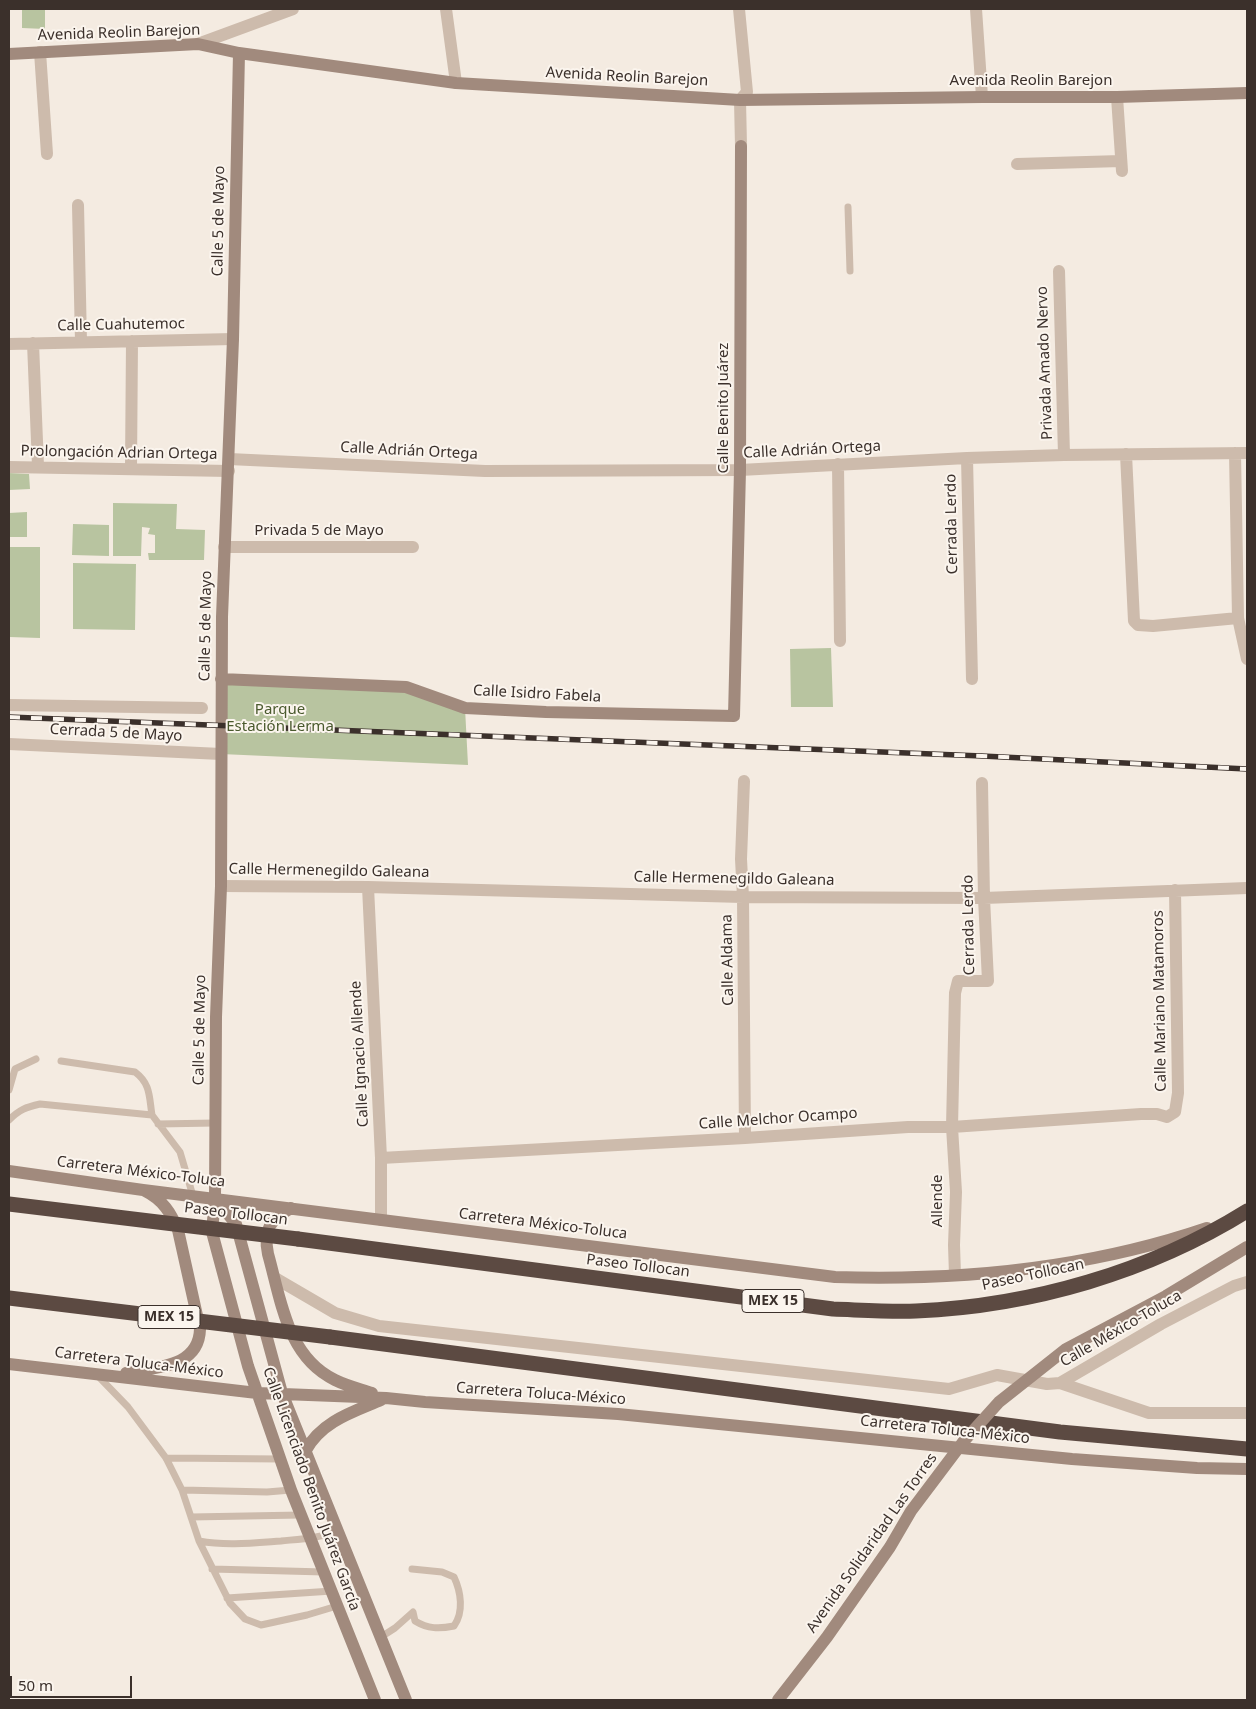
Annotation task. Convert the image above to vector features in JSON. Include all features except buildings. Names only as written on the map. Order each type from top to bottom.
[{"type":"highway","name":"Paseo Tollocan","points":[[9,1204],[298,1239],[833,1309],[916,1311],[1000,1303],[1081,1284],[1160,1256],[1241,1215]]},
{"type":"highway","name":"MEX 15","points":[[9,1298],[330,1336],[1060,1432],[1247,1449]]},
{"type":"main road","name":"Avenida Reolin Barejon","points":[[9,54],[198,44],[239,54],[456,83],[740,100],[982,96],[1118,97],[1247,93]]},
{"type":"main road","name":"Calle 5 de Mayo","points":[[215,1198],[221,886],[221,678],[224,547],[233,339],[239,54]]},
{"type":"main road","name":"Calle Benito Juárez","points":[[734,716],[740,470],[741,146]]},
{"type":"main road","name":"Calle Isidro Fabela","points":[[221,678],[406,687],[465,708],[546,712],[734,716]]},
{"type":"main road","name":"Carretera México-Toluca","points":[[9,1171],[143,1190],[835,1277],[912,1278],[991,1274],[1074,1262],[1155,1244],[1241,1215]]},
{"type":"main road","points":[[114,1376],[177,1363],[186,1359],[200,1338],[200,1329],[178,1230],[172,1215],[165,1206],[143,1190]]},
{"type":"main road","name":"Calle Licenciado Benito Juárez García","points":[[215,1198],[212,1232],[248,1366],[291,1490],[375,1700]]},
{"type":"main road","name":"Calle Licenciado Benito Juárez García","points":[[215,1198],[236,1224],[282,1393],[406,1700]]},
{"type":"main road","points":[[291,1208],[278,1216],[269,1226],[266,1233],[266,1246],[293,1338],[307,1358],[335,1380],[386,1398]]},
{"type":"main road","name":"Avenida Solidaridad Las Torres","points":[[778,1700],[832,1630],[890,1547],[917,1504],[963,1442],[999,1402],[1066,1349],[1166,1296],[1247,1247]]},
{"type":"main road","name":"Carretera Toluca-México","points":[[9,1364],[257,1393],[386,1398],[618,1414],[1072,1459],[1197,1468],[1247,1469]]},
{"type":"main road","points":[[306,1450],[311,1440],[334,1421],[352,1411],[386,1398]]},
{"type":"street","points":[[198,44],[293,9]]},
{"type":"street","points":[[446,9],[456,83]]},
{"type":"street","name":"Calle Benito Juárez","points":[[739,9],[747,92],[740,100],[741,146]]},
{"type":"street","points":[[976,9],[982,96]]},
{"type":"street","points":[[40,52],[47,154]]},
{"type":"street","points":[[1017,164],[1121,166],[1118,97]]},
{"type":"street","points":[[78,205],[81,342]]},
{"type":"street","name":"Privada Amado Nervo","points":[[1059,271],[1064,455]]},
{"type":"street","name":"Calle Cuahutemoc","points":[[9,344],[233,339]]},
{"type":"street","points":[[131,468],[132,341]]},
{"type":"street","points":[[33,344],[38,466]]},
{"type":"street","points":[[1241,453],[1238,618],[1247,659]]},
{"type":"street","name":"Calle Adrián Ortega","points":[[229,465],[485,471],[740,470],[967,458],[1241,453]]},
{"type":"street","points":[[1126,454],[1134,621],[1138,625],[1153,626],[1238,618]]},
{"type":"street","name":"Cerrada Lerdo","points":[[967,458],[972,679]]},
{"type":"street","points":[[838,464],[840,641]]},
{"type":"street","name":"Prolongación Adrian Ortega","points":[[9,467],[131,468],[229,465]]},
{"type":"street","name":"Privada 5 de Mayo","points":[[224,547],[413,548]]},
{"type":"street","points":[[9,705],[202,708]]},
{"type":"street","name":"Cerrada 5 de Mayo","points":[[9,744],[221,754]]},
{"type":"street","name":"Calle Aldama","points":[[744,781],[741,859],[745,1138]]},
{"type":"street","name":"Cerrada Lerdo","points":[[952,1127],[955,993],[958,981],[988,981],[982,783]]},
{"type":"street","name":"Calle Hermenegildo Galeana","points":[[221,886],[368,887],[743,897],[984,898],[1247,888]]},
{"type":"street","name":"Calle Ignacio Allende","points":[[368,887],[381,1158],[381,1220]]},
{"type":"street","name":"Calle Mariano Matamoros","points":[[1174,890],[1178,1093],[1175,1112]]},
{"type":"street","name":"Calle Melchor Ocampo","points":[[381,1158],[908,1127],[952,1127],[1149,1114],[1167,1117],[1175,1112]]},
{"type":"street","name":"Allende","points":[[952,1127],[956,1192],[955,1276]]},
{"type":"street","name":"Calle México-Toluca","points":[[275,1278],[335,1313],[379,1326],[949,1388],[997,1375],[1047,1384],[1060,1383],[1161,1324],[1234,1286],[1247,1282]]},
{"type":"street","points":[[1060,1383],[1149,1413],[1247,1413]]},
{"type":"lane","points":[[848,207],[850,271]]},
{"type":"lane","points":[[9,1090],[15,1069],[36,1059]]},
{"type":"lane","points":[[61,1061],[135,1072],[144,1079],[152,1115],[180,1152],[193,1196]]},
{"type":"lane","points":[[9,1120],[18,1111],[28,1106],[40,1104],[152,1115]]},
{"type":"lane","points":[[158,1124],[215,1123]]},
{"type":"lane","points":[[96,1374],[128,1407],[166,1458],[182,1490],[198,1541],[212,1570],[227,1598],[245,1619],[261,1625],[337,1606]]},
{"type":"lane","points":[[166,1458],[280,1459]]},
{"type":"lane","points":[[182,1490],[267,1492],[291,1490]]},
{"type":"lane","points":[[191,1517],[301,1514]]},
{"type":"lane","points":[[198,1541],[212,1544],[238,1545],[310,1538],[339,1531]]},
{"type":"lane","points":[[381,1637],[395,1628],[412,1612],[415,1620],[423,1626],[436,1629],[454,1626],[460,1618],[458,1587],[454,1577],[442,1572],[412,1569]]},
{"type":"lane","points":[[212,1570],[324,1572]]},
{"type":"lane","points":[[227,1598],[332,1591]]},
{"type":"green space","points":[[22,9],[45,9],[45,29],[22,28]]},
{"type":"green space","points":[[9,473],[29,474],[30,489],[9,490]]},
{"type":"green space","points":[[113,503],[177,504],[176,529],[205,530],[204,560],[149,560],[148,553],[155,553],[155,535],[148,534],[150,528],[142,527],[141,556],[113,556]]},
{"type":"green space","points":[[27,512],[27,537],[9,537],[9,513]]},
{"type":"green space","points":[[73,524],[109,525],[109,556],[72,555]]},
{"type":"green space","points":[[9,547],[40,547],[40,638],[9,637]]},
{"type":"green space","points":[[73,563],[136,564],[135,630],[73,629]]},
{"type":"green space","points":[[831,648],[833,707],[791,707],[790,649]]},
{"type":"green space","name":"Parque Estación Lerma","points":[[221,679],[406,687],[465,708],[468,765],[221,754]]},
{"type":"railway","points":[[9,717],[982,756],[1247,769]]}]
